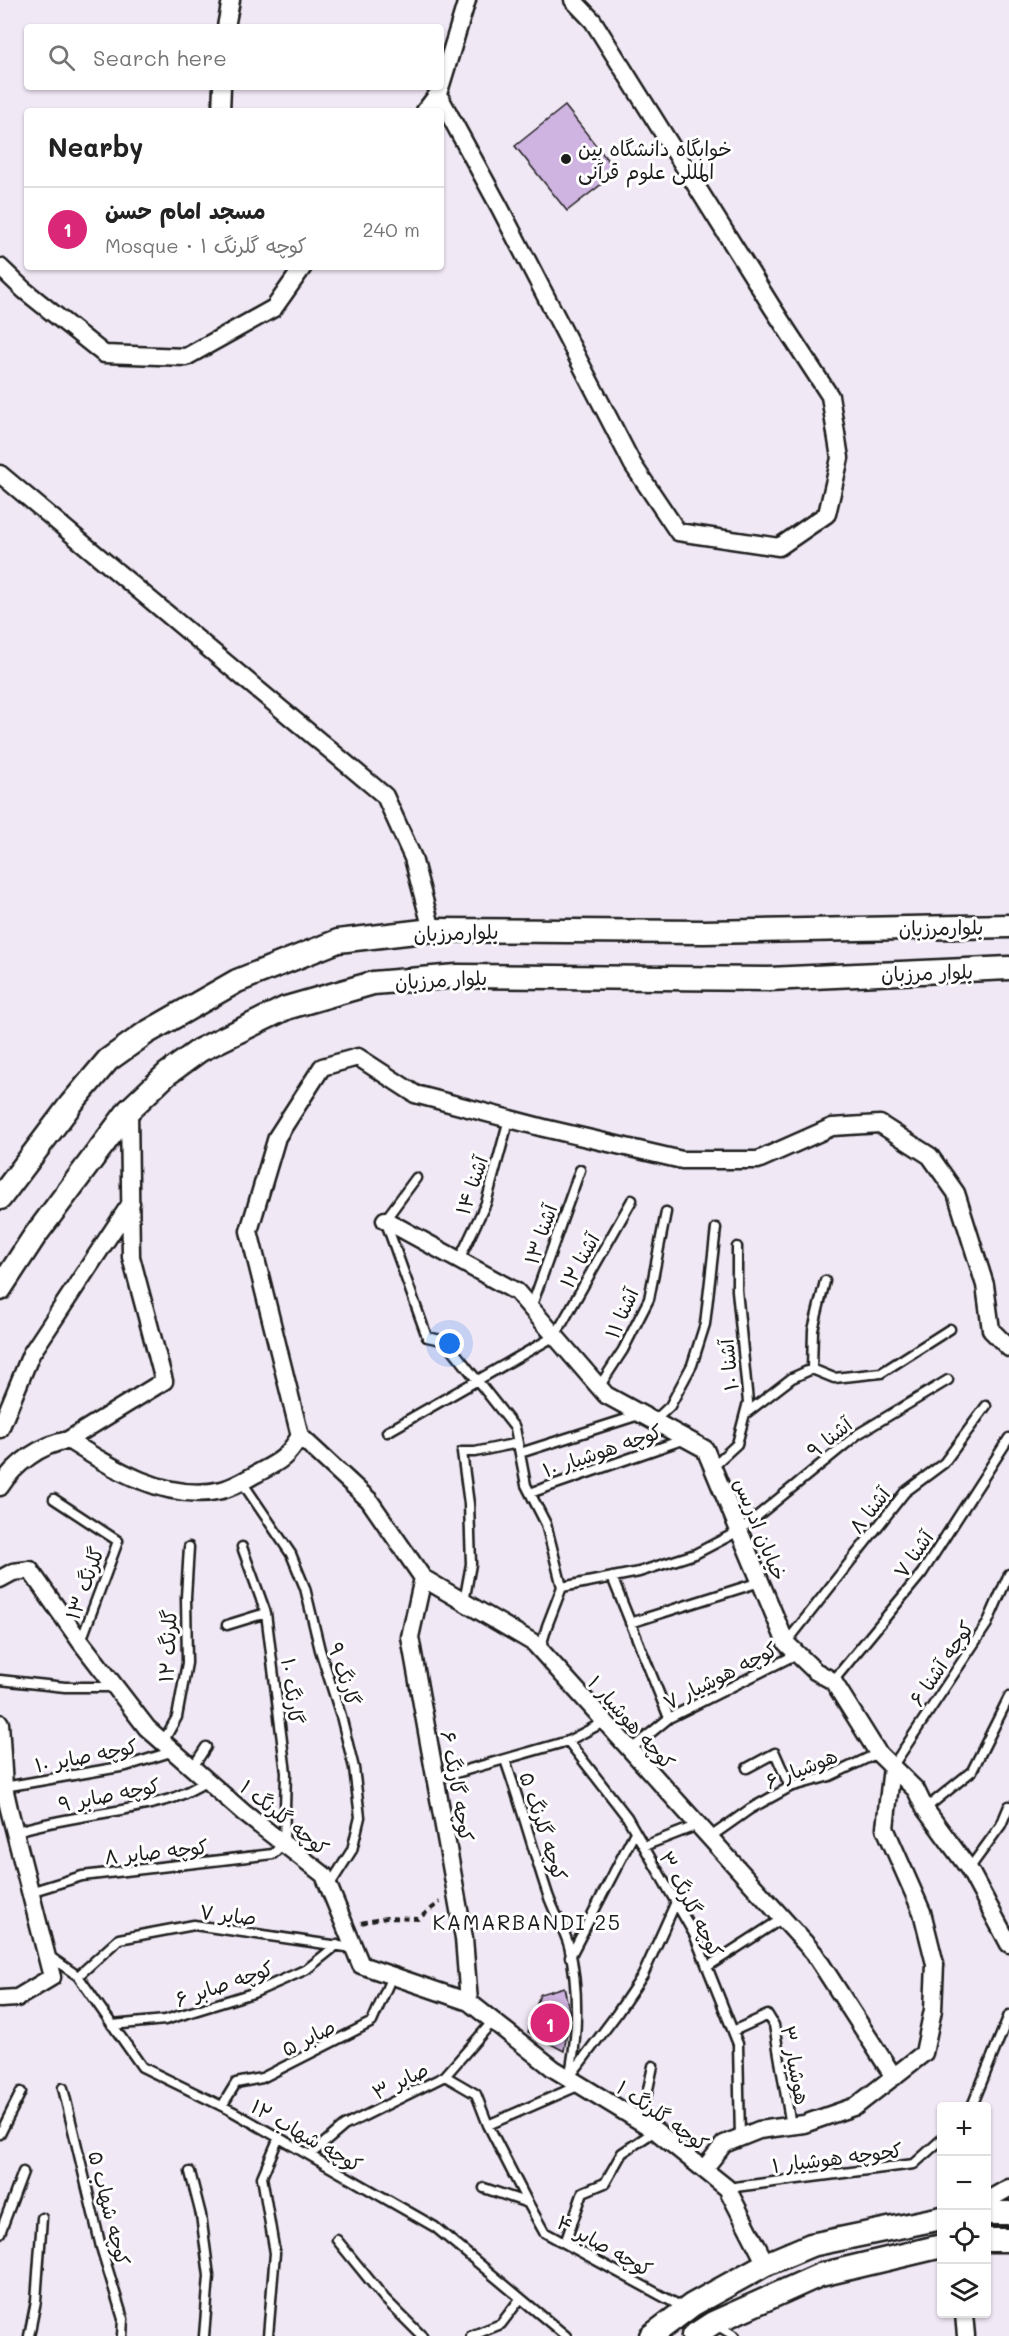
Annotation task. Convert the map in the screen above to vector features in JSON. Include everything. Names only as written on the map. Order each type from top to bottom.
[{"type":"main road","name":"بلوارمرزبان","points":[[0,1198],[71,1104],[108,1060],[146,1033],[237,981],[338,941],[432,930],[704,932],[1009,926]]},
{"type":"main road","name":"بلوار مرزبان","points":[[0,1289],[34,1237],[129,1110],[167,1074],[201,1050],[286,1008],[373,983],[457,976],[769,979],[1009,968]]},
{"type":"main road","points":[[991,2213],[1009,2213]]},
{"type":"main road","points":[[651,2336],[687,2309],[766,2264],[811,2245],[937,2219]]},
{"type":"main road","points":[[991,2240],[1009,2240]]},
{"type":"main road","points":[[693,2336],[713,2323],[820,2275],[937,2247]]},
{"type":"street","points":[[227,24],[231,0]]},
{"type":"street","points":[[444,76],[467,0]]},
{"type":"street","points":[[441,90],[633,465],[678,532],[779,547],[827,514],[840,458],[830,396],[593,21],[573,0]]},
{"type":"street","points":[[221,108],[222,90]]},
{"type":"street","points":[[427,108],[439,90]]},
{"type":"street","points":[[0,267],[24,290],[104,354],[186,357],[274,308],[297,270]]},
{"type":"street","points":[[0,474],[385,795],[413,858],[432,930]]},
{"type":"street","points":[[68,1440],[116,1471],[180,1492],[222,1490],[286,1458],[300,1436],[249,1231],[278,1137],[322,1067],[358,1057],[415,1094],[682,1160],[758,1160],[832,1127],[880,1124],[930,1156],[956,1193],[985,1285],[991,1330],[1009,1348]]},
{"type":"street","points":[[0,1487],[29,1456],[51,1443],[68,1440],[164,1381],[131,1257],[129,1110]]},
{"type":"street","points":[[0,1429],[31,1354],[131,1203]]},
{"type":"street","name":"خیابان ادریس","points":[[385,1220],[517,1292],[606,1395],[705,1449],[760,1582],[792,1648],[815,1671],[833,1681],[878,1753],[916,1790],[925,1809],[969,1869],[1009,1944]]},
{"type":"street","name":"کوچه هوشیار ۱","points":[[300,1436],[369,1500],[423,1578],[534,1643],[814,1953],[894,2077]]},
{"type":"street","name":"کوچه گلرنگ ۱","points":[[0,1580],[13,1572],[30,1570],[147,1728],[324,1875],[345,1927],[345,1947],[361,1965],[469,2002],[554,2069],[656,2131],[728,2188],[766,2264]]},
{"type":"street","name":"کوچه گارنگ ۶","points":[[423,1578],[410,1637],[464,1938],[469,2002]]},
{"type":"street","points":[[0,1723],[4,1787],[52,1977],[17,1998],[0,1999]]},
{"type":"street","points":[[704,2169],[723,2144],[759,2130],[804,2124],[856,2106],[924,2053],[933,2010],[935,1964],[922,1912],[885,1828],[892,1767]]},
{"type":"street","points":[[991,2199],[1009,2188]]},
{"type":"street","points":[[964,2318],[966,2336]]},
{"type":"lane","name":"آشنا ۱۴","points":[[459,1260],[486,1203],[509,1119]]},
{"type":"lane","name":"آشنا ۱۳","points":[[531,1308],[580,1170]]},
{"type":"lane","points":[[416,1178],[385,1220],[427,1337],[446,1341],[515,1428],[526,1485],[546,1524],[562,1587],[540,1650]]},
{"type":"lane","name":"آشنا ۱۲","points":[[555,1336],[632,1200]]},
{"type":"lane","name":"آشنا ۱۱","points":[[599,1387],[623,1350],[649,1299],[666,1212]]},
{"type":"lane","name":"آشنا ۱۰","points":[[647,1418],[670,1406],[692,1365],[705,1324],[716,1228]]},
{"type":"lane","name":"آشنا ۱۰","points":[[712,1467],[736,1444],[748,1402],[736,1290],[736,1247]]},
{"type":"lane","points":[[812,1369],[813,1330],[825,1281]]},
{"type":"lane","points":[[745,1414],[792,1378],[812,1369],[834,1378],[881,1372],[950,1329]]},
{"type":"lane","points":[[387,1431],[555,1336]]},
{"type":"lane","name":"آشنا ۹","points":[[562,1587],[639,1572],[695,1554],[739,1531],[858,1434],[948,1380]]},
{"type":"lane","name":"آشنا ۸","points":[[792,1648],[904,1492],[944,1463],[986,1406]]},
{"type":"lane","points":[[464,1603],[471,1564],[469,1504],[462,1452],[519,1448],[647,1418]]},
{"type":"lane","name":"آشنا ۷","points":[[833,1681],[922,1573],[1009,1438]]},
{"type":"lane","name":"کوچه هوشیار ۱۰","points":[[530,1493],[685,1439]]},
{"type":"lane","name":"گارنگ ۹","points":[[242,1482],[291,1554],[305,1588],[320,1650],[341,1716],[354,1768],[360,1817],[352,1850],[329,1886]]},
{"type":"lane","name":"گلرنگ ۱۳","points":[[54,1499],[118,1541],[81,1641]]},
{"type":"lane","name":"گلرنگ ۱۲","points":[[169,1747],[187,1664],[186,1597],[189,1547]]},
{"type":"lane","name":"گارنگ ۱۰","points":[[242,1547],[266,1613],[286,1773],[284,1843]]},
{"type":"lane","name":"کوچه آشنا ۶","points":[[892,1767],[987,1624],[1009,1574]]},
{"type":"lane","points":[[612,1577],[669,1718]]},
{"type":"lane","points":[[630,1623],[760,1582]]},
{"type":"lane","points":[[227,1625],[266,1613]]},
{"type":"lane","name":"کوچه هوشیار ۷","points":[[630,1751],[669,1718],[792,1648]]},
{"type":"lane","points":[[0,1680],[65,1687],[116,1687]]},
{"type":"lane","points":[[925,1809],[972,1771],[1009,1697]]},
{"type":"lane","points":[[435,1779],[568,1741],[604,1722]]},
{"type":"lane","name":"کوچه گلرنگ ۳","points":[[568,1741],[627,1817],[694,1934],[738,2044],[740,2138]]},
{"type":"lane","name":"کوچه صابر ۱۰","points":[[4,1787],[126,1766],[169,1747]]},
{"type":"lane","points":[[192,1767],[206,1747]]},
{"type":"lane","points":[[747,1768],[775,1753],[790,1787]]},
{"type":"lane","name":"هوشیار ۶","points":[[644,1846],[704,1832],[790,1787],[830,1776],[878,1753]]},
{"type":"lane","name":"کوچه گلرنگ ۵","points":[[505,1760],[525,1815],[549,1896],[568,1945],[575,1992],[574,2081]]},
{"type":"lane","name":"کوچه صابر ۹","points":[[14,1832],[44,1822],[105,1814],[172,1799],[208,1781]]},
{"type":"lane","points":[[969,1869],[1002,1824],[1009,1806]]},
{"type":"lane","points":[[570,1957],[635,1832]]},
{"type":"lane","name":"کوچه صابر ۸","points":[[30,1892],[82,1876],[273,1854],[284,1843]]},
{"type":"lane","points":[[488,2126],[574,2081],[643,1975],[676,1902]]},
{"type":"lane","points":[[707,1967],[783,1918]]},
{"type":"lane","name":"صابر ۷","points":[[78,1976],[119,1939],[194,1925],[345,1947]]},
{"type":"lane","name":"کوچه صابر ۶","points":[[112,2025],[165,2020],[253,1993],[307,1969],[345,1947]]},
{"type":"lane","name":"کوچه شهاب ۱۲","points":[[46,1954],[78,1976],[142,2067],[279,2137],[435,2227],[566,2336]]},
{"type":"lane","name":"صابر ۵","points":[[222,2106],[236,2083],[271,2073],[372,2022],[392,1976]]},
{"type":"lane","name":"هوشیار ۳","points":[[733,2031],[768,2015],[774,2025],[791,2126]]},
{"type":"lane","points":[[974,2102],[1009,2015]]},
{"type":"lane","name":"صابر ۳","points":[[310,2155],[344,2126],[445,2076],[493,2021]]},
{"type":"lane","points":[[638,2120],[653,2066]]},
{"type":"lane","name":"کوچه صابر ۴","points":[[445,2076],[476,2094],[488,2126],[543,2232],[687,2309]]},
{"type":"lane","name":"کوچه شهاب ۵","points":[[63,2088],[101,2247],[123,2319],[122,2336]]},
{"type":"lane","points":[[0,2133],[21,2092]]},
{"type":"lane","points":[[565,2243],[583,2192],[604,2182],[622,2153],[656,2131]]},
{"type":"lane","points":[[268,2336],[275,2253],[262,2177],[279,2137]]},
{"type":"lane","name":"کحوچه هوشیار ۱","points":[[728,2188],[914,2164],[937,2143]]},
{"type":"lane","points":[[0,2233],[23,2172]]},
{"type":"lane","points":[[190,2172],[201,2215],[209,2277],[204,2336]]},
{"type":"lane","points":[[484,2188],[528,2203]]},
{"type":"lane","points":[[29,2336],[36,2301],[42,2218]]},
{"type":"lane","points":[[337,2240],[385,2298],[422,2336]]},
{"type":"lane","points":[[471,2336],[501,2324],[520,2298]]},
{"type":"lane","points":[[713,2323],[735,2336]]},
{"type":"path","points":[[345,1927],[386,1918],[418,1919],[455,1890]]},
{"type":"building","name":"خوابگاه دانشگاه بین المللی علوم قرآنی","points":[[565,106],[617,172],[567,211],[515,146]]},
{"type":"building","points":[[564,1987],[570,2014],[564,2051],[528,2032],[540,1994]]},
{"type":"place","name":"خوابگاه دانشگاه بین المللی علوم قرآنی","points":[[566,159]]},
{"type":"place","name":"مسجد امام حسن","points":[[550,2023]]},
{"type":"district","name":"KAMARBANDI 25","points":[[527,1921]]}]
